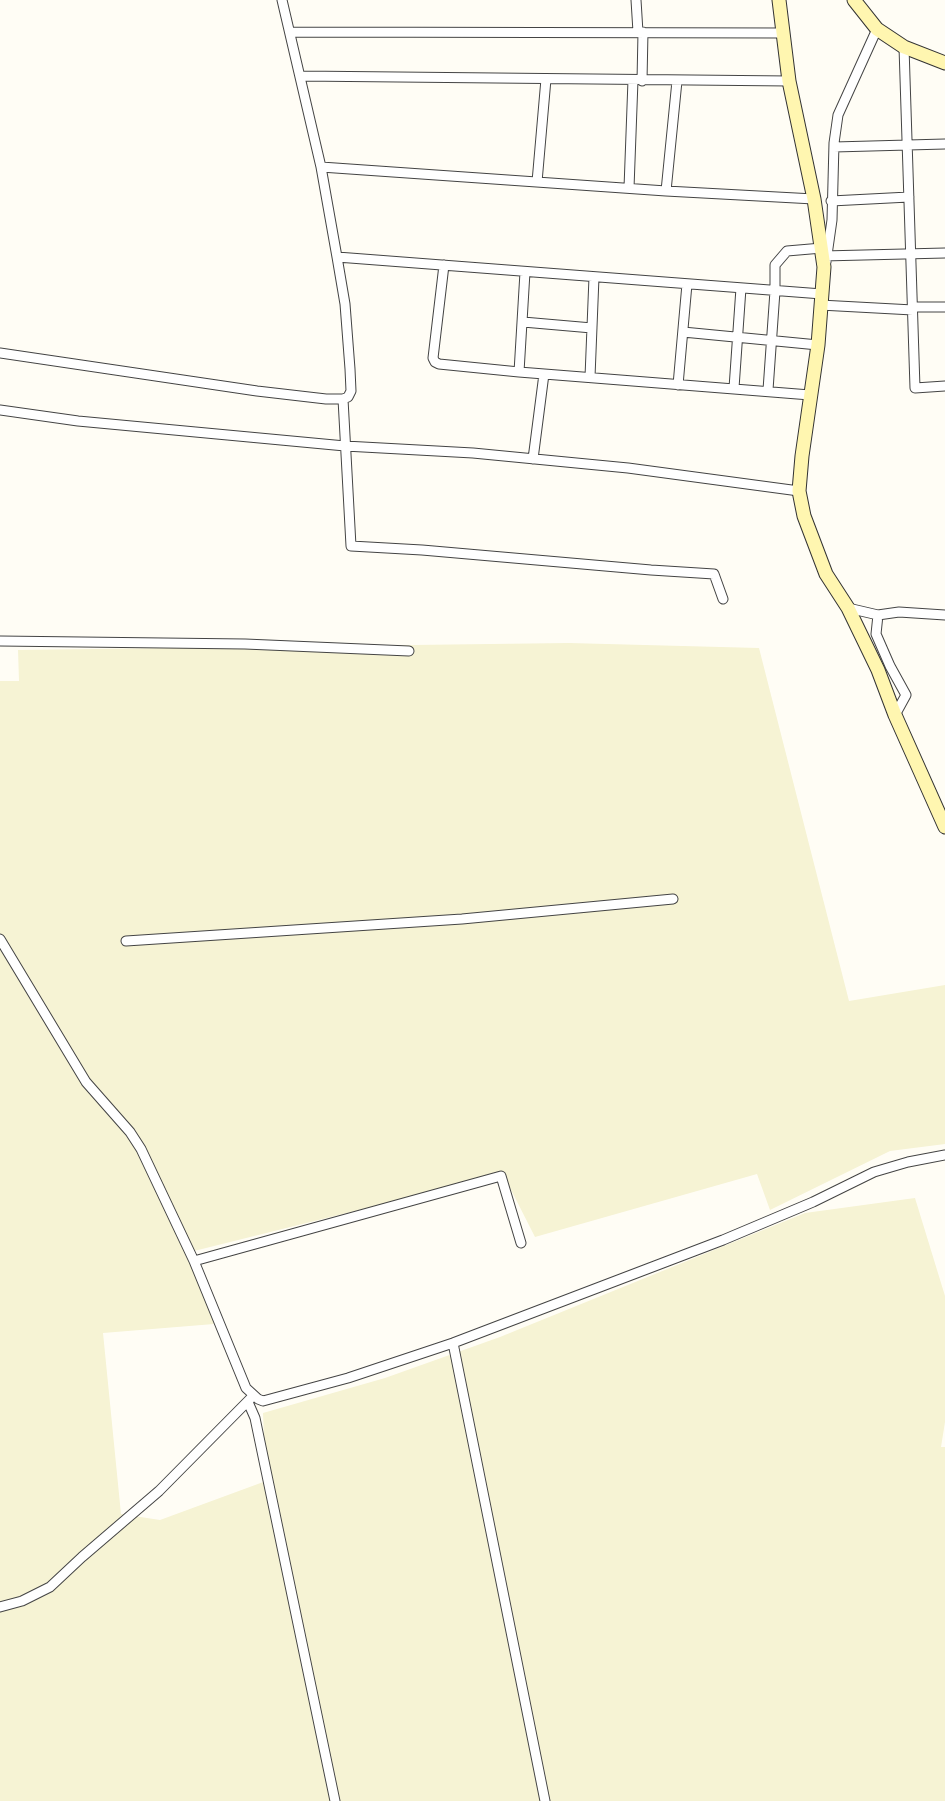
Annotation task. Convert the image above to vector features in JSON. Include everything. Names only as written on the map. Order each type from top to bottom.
[{"type":"street","points":[[0,353],[257,391],[326,399],[344,399],[348,397],[350,391],[350,369],[346,311],[321,167],[282,0]]},
{"type":"street","points":[[629,188],[641,32],[636,0]]},
{"type":"street","points":[[780,0],[782,33],[790,81],[824,257]]},
{"type":"street","points":[[854,0],[878,29],[904,47],[945,63]]},
{"type":"street","points":[[878,29],[838,115],[834,147],[831,201],[832,220],[824,257],[818,345],[810,394],[799,491],[804,516],[826,574],[848,608],[878,670],[895,715],[945,828]]},
{"type":"street","points":[[290,32],[782,33]]},
{"type":"street","points":[[904,47],[915,388],[945,386]]},
{"type":"street","points":[[300,76],[790,81]]},
{"type":"street","points":[[537,182],[546,79]]},
{"type":"street","points":[[666,191],[677,81]]},
{"type":"street","points":[[834,147],[945,144]]},
{"type":"street","points":[[321,167],[666,191],[814,199]]},
{"type":"street","points":[[831,201],[909,197]]},
{"type":"street","points":[[768,390],[775,290],[775,265],[787,251],[824,257],[945,253]]},
{"type":"street","points":[[337,257],[775,290],[821,300],[913,308],[945,307]]},
{"type":"street","points":[[444,265],[434,354],[435,362],[444,365],[519,372],[810,394]]},
{"type":"street","points":[[519,372],[525,272]]},
{"type":"street","points":[[590,377],[594,277]]},
{"type":"street","points":[[678,385],[687,284]]},
{"type":"street","points":[[734,388],[741,288]]},
{"type":"street","points":[[523,322],[592,328]]},
{"type":"street","points":[[683,332],[818,345]]},
{"type":"street","points":[[533,459],[544,374]]},
{"type":"street","points":[[344,399],[345,446],[351,546],[422,550],[714,574],[723,599]]},
{"type":"street","points":[[0,410],[78,421],[345,446],[473,454],[648,470],[799,491]]},
{"type":"street","points":[[848,608],[878,615],[899,612],[945,615]]},
{"type":"street","points":[[878,615],[876,634],[890,666],[906,696],[895,715]]},
{"type":"street","points":[[0,640],[245,644],[409,651]]},
{"type":"street","points":[[126,941],[462,918],[673,899]]},
{"type":"street","points":[[0,939],[82,1076],[130,1132],[141,1149],[194,1261],[250,1398],[335,1801]]},
{"type":"street","points":[[250,1398],[263,1401],[272,1400],[348,1378],[453,1343],[723,1240],[813,1202],[874,1172],[908,1162],[945,1155]]},
{"type":"street","points":[[194,1261],[501,1176],[521,1244]]},
{"type":"street","points":[[453,1343],[544,1801]]},
{"type":"street","points":[[0,1606],[22,1601],[50,1587],[82,1557],[159,1492],[250,1398]]},
{"type":"shaded area","points":[[569,643],[759,648],[849,1001],[945,985],[945,1144],[890,1151],[770,1210],[757,1174],[535,1237],[503,1174],[190,1252],[214,1324],[103,1333],[121,1514],[160,1520],[266,1481],[263,1413],[385,1378],[500,1337],[805,1213],[915,1198],[945,1296],[945,1422],[941,1447],[945,1447],[945,1801],[0,1801],[0,681],[19,681],[18,650]]}]
